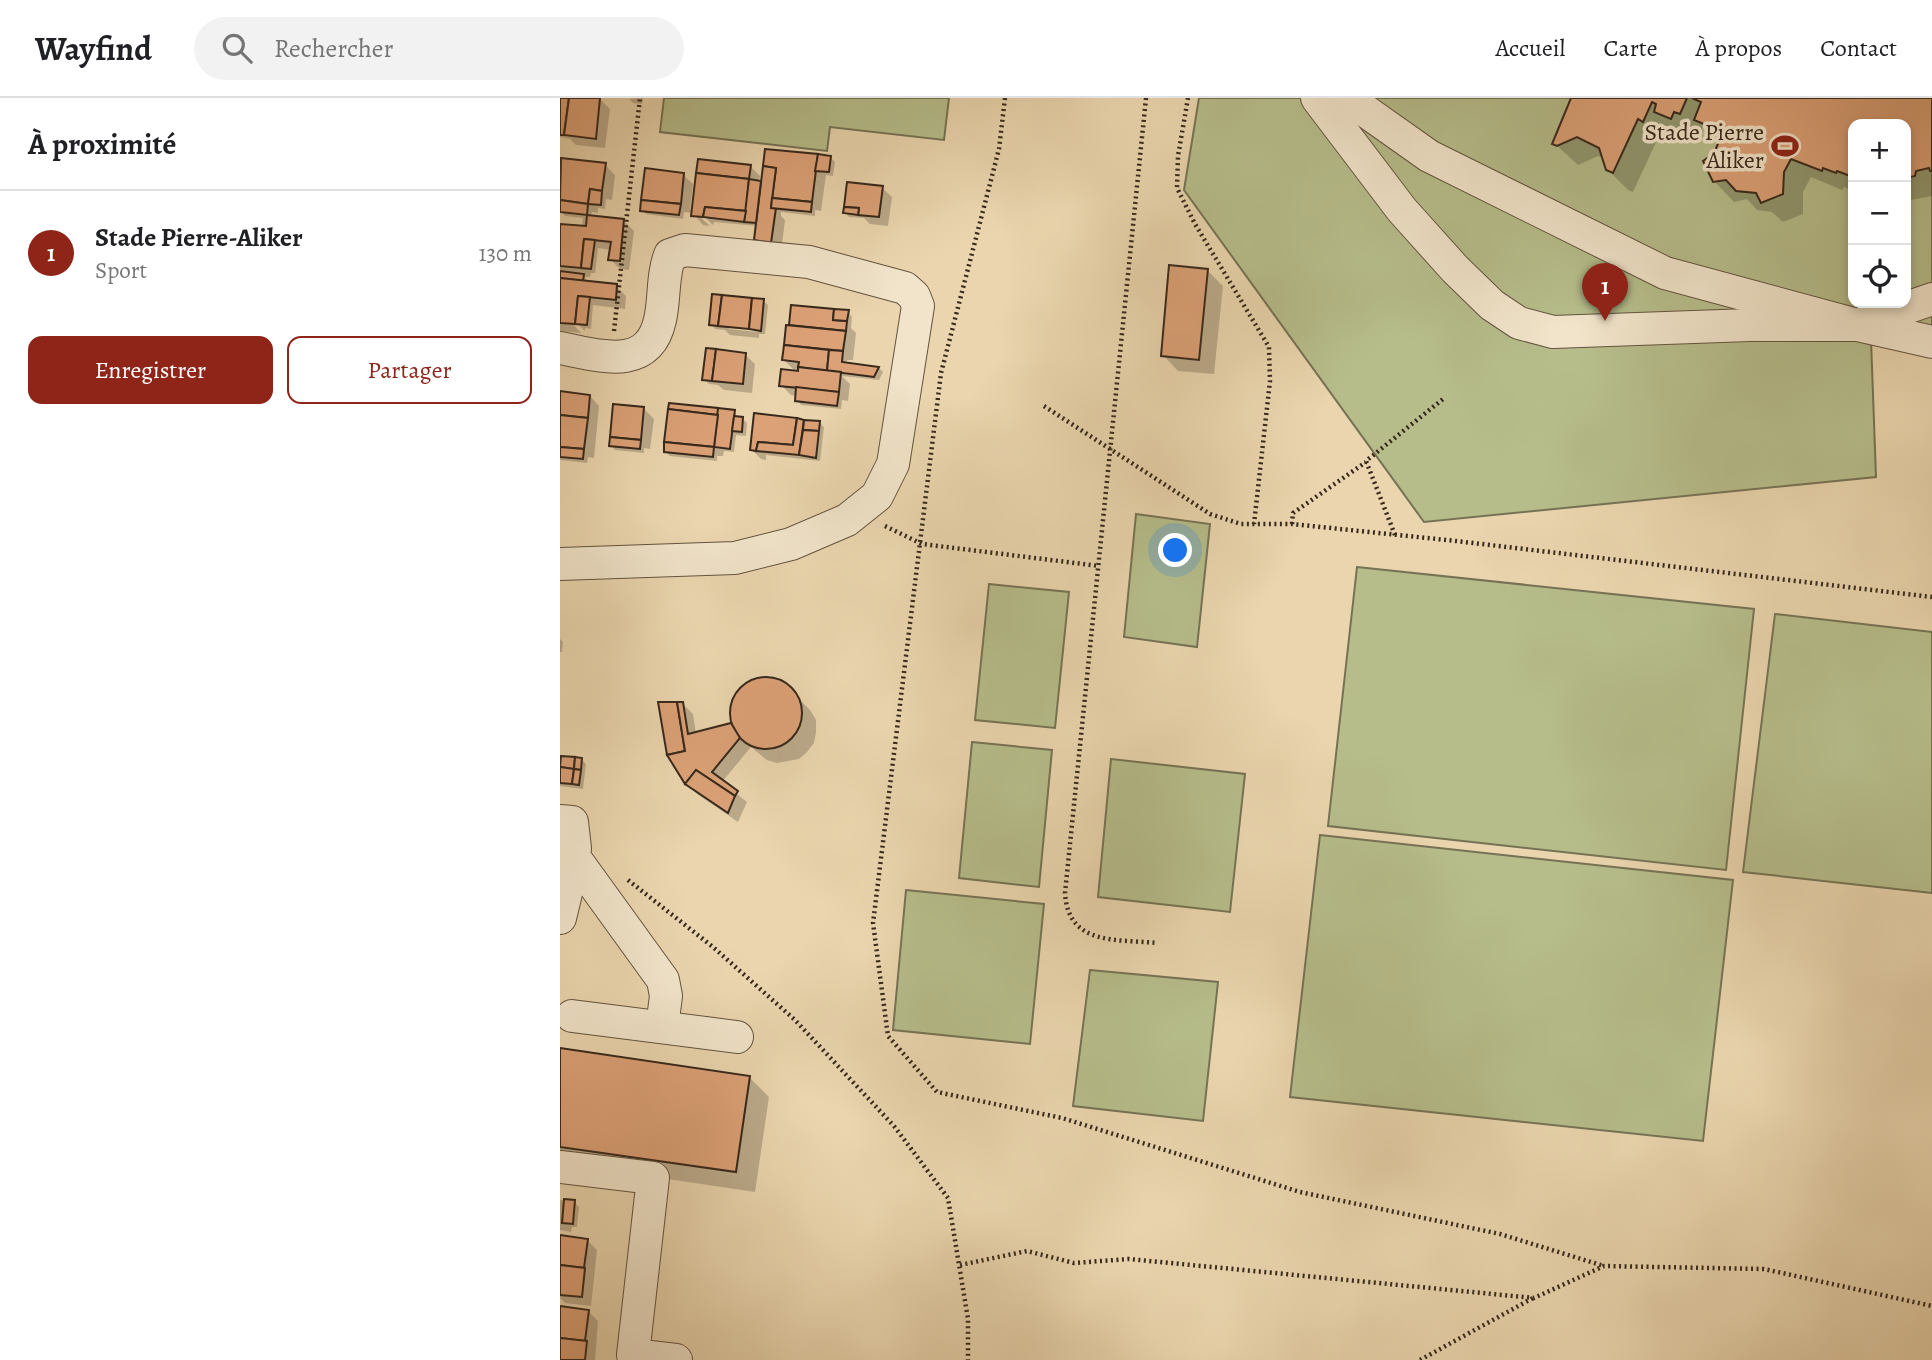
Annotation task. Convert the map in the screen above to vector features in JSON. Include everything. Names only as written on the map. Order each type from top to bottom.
[{"type":"street","points":[[1317,98],[1402,210],[1455,269],[1492,305],[1519,323],[1553,332],[1750,325],[1857,326],[1932,299]]},
{"type":"street","points":[[1347,98],[1429,156],[1665,274],[1857,326],[1932,342]]},
{"type":"street","points":[[560,348],[618,359],[635,354],[649,344],[660,321],[665,267],[670,255],[685,250],[809,262],[905,288],[914,296],[918,306],[893,464],[877,496],[847,520],[791,544],[735,558],[560,564]]},
{"type":"street","points":[[560,821],[572,822],[574,857],[560,918]]},
{"type":"street","points":[[574,857],[663,980],[666,996],[662,1027]]},
{"type":"street","points":[[572,1016],[737,1037]]},
{"type":"street","points":[[560,1167],[653,1178],[633,1354],[676,1360]]},
{"type":"path","points":[[614,335],[640,98]]},
{"type":"path","points":[[1005,98],[999,149],[941,373],[922,544],[873,923],[888,1036],[937,1092],[1062,1118],[1300,1192],[1500,1234],[1604,1266],[1763,1269],[1932,1306]]},
{"type":"path","points":[[1146,98],[1065,893],[1066,908],[1082,932],[1096,937],[1157,943]]},
{"type":"path","points":[[1188,98],[1178,156],[1177,188],[1195,225],[1269,347],[1270,381],[1254,524]]},
{"type":"path","points":[[1292,524],[1293,513],[1366,461],[1443,398]]},
{"type":"path","points":[[1044,406],[1210,514],[1241,524],[1292,524],[1932,597]]},
{"type":"path","points":[[1366,461],[1395,535]]},
{"type":"path","points":[[859,511],[922,544],[1099,566]]},
{"type":"path","points":[[620,874],[713,947],[796,1020],[894,1126],[948,1198],[968,1319],[968,1360]]},
{"type":"path","points":[[960,1265],[1027,1251],[1074,1263],[1129,1259],[1534,1298]]},
{"type":"path","points":[[1420,1360],[1534,1298],[1604,1266]]},
{"type":"green space","points":[[664,98],[949,98],[944,140],[830,127],[827,151],[660,132]]},
{"type":"green space","points":[[1199,98],[1932,98],[1932,355],[1871,339],[1876,477],[1424,522],[1184,190]]},
{"type":"green space","points":[[1136,514],[1210,524],[1197,647],[1124,637]]},
{"type":"green space","points":[[1357,567],[1754,609],[1726,870],[1328,826]]},
{"type":"green space","points":[[989,584],[1069,592],[1055,728],[975,720]]},
{"type":"green space","points":[[1775,614],[1932,632],[1932,893],[1743,872]]},
{"type":"green space","points":[[972,742],[1052,750],[1039,887],[959,878]]},
{"type":"green space","points":[[1111,759],[1245,774],[1230,912],[1098,897]]},
{"type":"green space","points":[[1320,835],[1733,880],[1703,1141],[1290,1097]]},
{"type":"green space","points":[[906,890],[1044,904],[1030,1044],[893,1030]]},
{"type":"green space","points":[[1090,970],[1218,982],[1203,1121],[1073,1106]]},
{"type":"building","points":[[560,98],[569,98],[564,135],[560,135]]},
{"type":"building","points":[[569,98],[600,98],[596,139],[564,135]]},
{"type":"building","name":"Stade Pierre Aliker","points":[[1571,98],[1687,98],[1680,114],[1674,112],[1671,119],[1654,112],[1656,104],[1652,102],[1643,122],[1638,119],[1613,173],[1606,170],[1599,148],[1577,137],[1557,146],[1552,144]]},
{"type":"building","name":"Stade Pierre Aliker","points":[[1692,98],[1932,98],[1932,171],[1929,168],[1916,171],[1915,176],[1911,177],[1911,119],[1848,119],[1848,175],[1823,168],[1822,171],[1791,159],[1784,172],[1783,194],[1761,203],[1756,193],[1736,191],[1726,180],[1713,182],[1703,161],[1714,153],[1723,132],[1694,120],[1701,102]]},
{"type":"building","points":[[765,149],[818,154],[812,202],[772,198],[776,168],[763,166]]},
{"type":"building","points":[[818,154],[831,156],[829,172],[815,171]]},
{"type":"building","points":[[561,158],[606,163],[602,191],[590,189],[588,204],[560,200]]},
{"type":"building","points":[[698,159],[751,165],[749,179],[696,173]]},
{"type":"building","points":[[763,166],[776,168],[771,208],[776,208],[771,243],[754,240]]},
{"type":"building","points":[[645,168],[684,173],[681,204],[641,200]]},
{"type":"building","points":[[696,173],[749,179],[746,211],[705,207],[703,217],[691,216]]},
{"type":"building","points":[[749,179],[761,181],[756,223],[744,222]]},
{"type":"building","points":[[847,182],[883,186],[879,217],[858,215],[859,208],[844,207]]},
{"type":"building","points":[[590,189],[602,191],[601,205],[588,204]]},
{"type":"building","points":[[772,198],[812,202],[811,212],[771,208]]},
{"type":"building","points":[[560,200],[588,204],[587,215],[560,212]]},
{"type":"building","points":[[641,200],[681,204],[679,215],[640,211]]},
{"type":"building","points":[[705,207],[746,211],[744,222],[703,217]]},
{"type":"building","points":[[844,207],[859,208],[858,215],[843,213]]},
{"type":"building","points":[[587,215],[624,219],[620,261],[608,260],[611,242],[584,239],[581,268],[560,266],[560,224],[586,226]]},
{"type":"building","points":[[584,239],[595,240],[591,269],[581,268]]},
{"type":"building","points":[[1169,265],[1208,269],[1199,360],[1161,356]]},
{"type":"building","points":[[560,271],[584,274],[583,281],[560,278]]},
{"type":"building","points":[[560,278],[617,284],[616,300],[578,296],[575,324],[560,323]]},
{"type":"building","points":[[712,294],[722,295],[718,326],[709,325]]},
{"type":"building","points":[[722,295],[752,298],[749,329],[718,326]]},
{"type":"building","points":[[578,296],[590,297],[587,325],[575,324]]},
{"type":"building","points":[[752,298],[764,299],[761,331],[749,329]]},
{"type":"building","points":[[791,305],[834,309],[833,320],[847,321],[846,331],[789,325]]},
{"type":"building","points":[[834,309],[849,310],[847,321],[833,320]]},
{"type":"building","points":[[786,325],[846,331],[843,351],[784,345]]},
{"type":"building","points":[[784,345],[829,350],[827,371],[798,367],[799,362],[782,360]]},
{"type":"building","points":[[706,348],[716,349],[712,381],[702,380]]},
{"type":"building","points":[[716,349],[746,353],[743,384],[712,381]]},
{"type":"building","points":[[829,350],[843,351],[842,362],[879,367],[874,377],[827,371]]},
{"type":"building","points":[[798,367],[841,372],[839,392],[779,386],[781,369],[798,371]]},
{"type":"building","points":[[796,387],[839,392],[837,406],[795,401]]},
{"type":"building","points":[[560,391],[590,395],[588,418],[560,415]]},
{"type":"building","points":[[669,403],[718,408],[718,415],[668,409]]},
{"type":"building","points":[[613,404],[644,407],[641,440],[610,437]]},
{"type":"building","points":[[718,408],[735,410],[730,449],[714,447]]},
{"type":"building","points":[[668,409],[718,415],[714,447],[664,442]]},
{"type":"building","points":[[754,413],[797,418],[793,445],[758,442],[756,451],[750,450]]},
{"type":"building","points":[[560,415],[588,418],[584,449],[560,447]]},
{"type":"building","points":[[734,416],[743,417],[742,432],[732,431]]},
{"type":"building","points":[[797,418],[804,420],[799,455],[756,451],[758,442],[793,445]]},
{"type":"building","points":[[804,420],[820,421],[819,431],[803,430]]},
{"type":"building","points":[[803,430],[819,431],[816,458],[799,455]]},
{"type":"building","points":[[610,437],[641,440],[640,449],[609,446]]},
{"type":"building","points":[[664,442],[714,447],[713,457],[664,452]]},
{"type":"building","points":[[560,447],[584,449],[583,459],[560,457]]},
{"type":"building","points":[[766,677],[786,683],[796,693],[802,713],[796,733],[786,743],[766,749],[746,743],[736,733],[730,713],[736,693],[746,683]]},
{"type":"building","points":[[658,702],[677,702],[685,751],[667,755]]},
{"type":"building","points":[[677,702],[683,702],[688,734],[731,723],[740,738],[712,772],[738,791],[735,796],[696,770],[685,784],[667,755],[685,751]]},
{"type":"building","points":[[561,756],[575,757],[574,769],[560,767]]},
{"type":"building","points":[[575,757],[582,758],[581,770],[574,769]]},
{"type":"building","points":[[560,767],[574,769],[572,784],[560,783]]},
{"type":"building","points":[[574,769],[581,770],[579,785],[572,784]]},
{"type":"building","points":[[696,770],[735,796],[728,813],[685,784]]},
{"type":"building","points":[[560,1048],[750,1076],[736,1172],[560,1147]]},
{"type":"building","points":[[564,1199],[575,1200],[573,1224],[562,1223]]},
{"type":"building","points":[[560,1235],[588,1239],[584,1268],[560,1265]]},
{"type":"building","points":[[560,1265],[585,1268],[582,1297],[560,1295]]},
{"type":"building","points":[[560,1306],[589,1310],[585,1341],[560,1338]]},
{"type":"building","points":[[560,1338],[587,1341],[585,1360],[560,1360]]},
{"type":"place","name":"Stade Pierre Aliker","points":[[1785,146]]},
{"type":"place","name":"Stade Pierre-Aliker","points":[[1605,321]]}]
